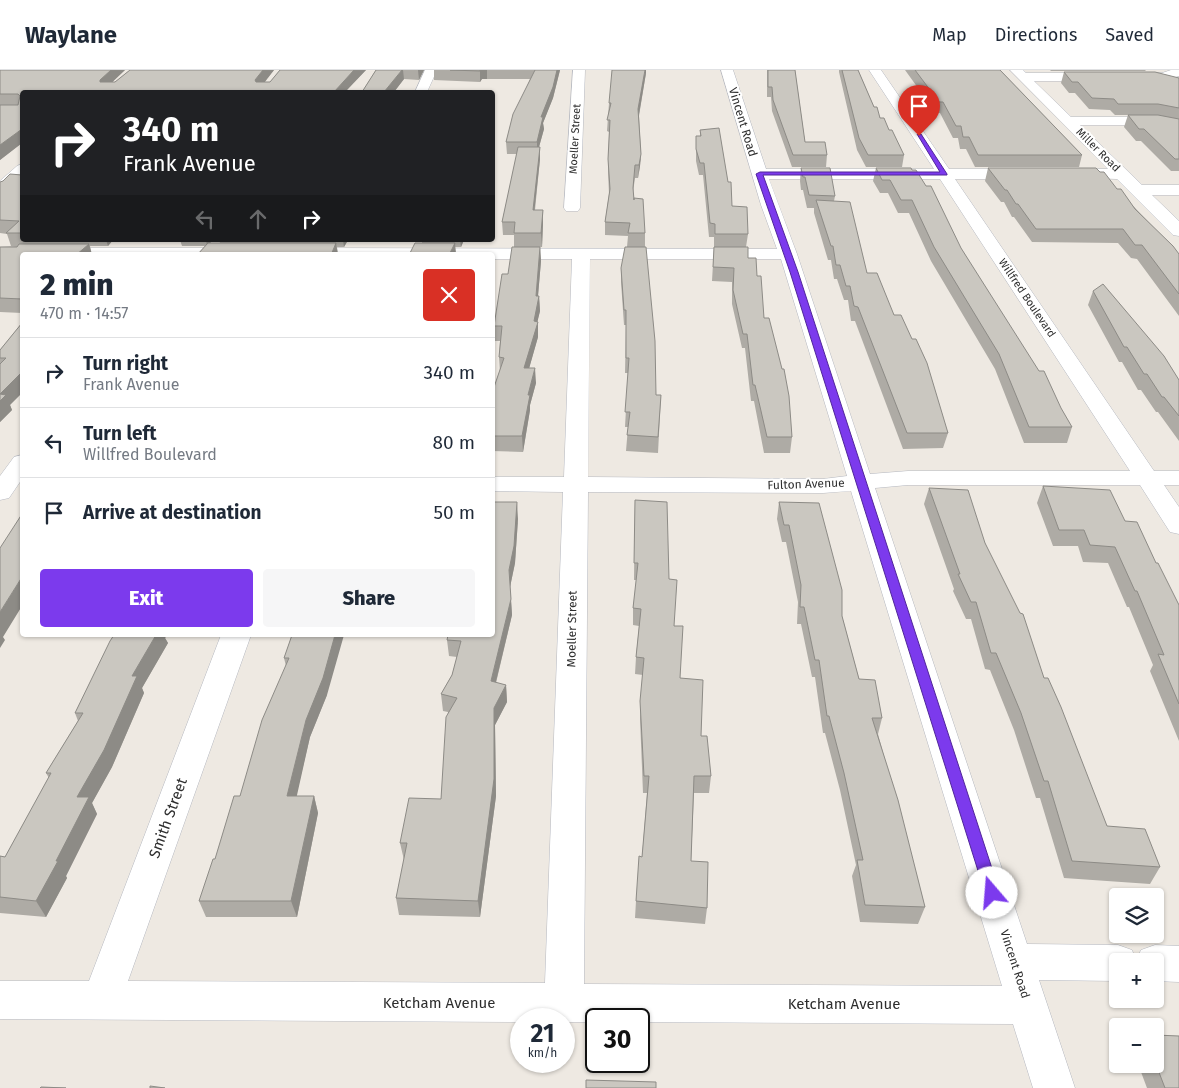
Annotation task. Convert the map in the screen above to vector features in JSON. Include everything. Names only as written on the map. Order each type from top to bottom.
[{"type":"street","points":[[422,90],[430,70]]},
{"type":"street","name":"Moeller Street","points":[[572,208],[579,70]]},
{"type":"street","name":"Vincent Road","points":[[727,70],[788,254],[1054,1088]]},
{"type":"street","name":"Willfred Boulevard","points":[[875,70],[1179,526]]},
{"type":"street","points":[[1020,73],[1163,77],[1176,73],[1176,70]]},
{"type":"street","name":"Miller Road","points":[[1020,73],[1179,231]]},
{"type":"street","points":[[1068,121],[1154,121],[1179,125]]},
{"type":"street","points":[[0,171],[20,170]]},
{"type":"street","points":[[0,189],[20,171]]},
{"type":"street","points":[[760,174],[1122,174]]},
{"type":"street","points":[[1138,190],[1179,190]]},
{"type":"street","points":[[24,252],[147,247],[163,252]]},
{"type":"street","points":[[0,253],[20,252]]},
{"type":"street","points":[[495,254],[788,254]]},
{"type":"street","name":"Moeller Street","points":[[564,1003],[581,254]]},
{"type":"street","points":[[7,486],[20,465]]},
{"type":"street","name":"Fulton Avenue","points":[[495,484],[824,486],[908,478],[1179,478]]},
{"type":"street","name":"Smith Street","points":[[101,1001],[235,637]]},
{"type":"street","points":[[1014,962],[1109,963]]},
{"type":"street","points":[[1164,963],[1179,964]]},
{"type":"street","name":"Ketcham Avenue","points":[[0,1000],[1028,1005]]},
{"type":"building","points":[[0,70],[111,70],[100,82],[115,82],[130,70],[263,70],[255,80],[256,82],[270,82],[280,70],[354,70],[336,90],[20,90],[20,96],[18,94],[0,94]]},
{"type":"building","points":[[376,70],[402,70],[386,90],[363,90]]},
{"type":"building","points":[[535,70],[557,70],[553,87],[541,117],[543,117],[537,142],[506,142],[513,114]]},
{"type":"building","points":[[612,70],[645,70],[638,109],[641,154],[639,165],[635,165],[633,188],[634,200],[634,198],[643,199],[645,233],[628,233],[630,223],[605,222],[610,189],[608,159],[610,120],[607,120],[611,103],[609,103]]},
{"type":"building","points":[[768,70],[795,70],[805,142],[825,142],[827,155],[793,155],[773,100],[772,87],[768,87]]},
{"type":"building","points":[[842,70],[858,70],[874,107],[877,107],[880,118],[884,118],[889,130],[892,130],[904,155],[868,155],[859,138]]},
{"type":"building","points":[[915,70],[1000,70],[1082,155],[978,155],[969,137],[963,137],[961,126],[956,126],[943,102],[939,102]]},
{"type":"building","points":[[1064,72],[1155,72],[1179,78],[1179,108],[1158,104],[1118,104],[1114,99],[1092,98],[1078,82],[1072,82]]},
{"type":"building","points":[[20,96],[20,130],[0,145],[0,105],[18,105]]},
{"type":"building","points":[[1128,115],[1158,115],[1179,119],[1179,159],[1175,159],[1144,129],[1139,129]]},
{"type":"building","points":[[719,128],[728,182],[731,182],[732,206],[747,207],[748,234],[715,234],[715,224],[710,223],[704,163],[700,163],[696,149],[696,136],[701,136],[700,130]]},
{"type":"building","points":[[518,147],[540,147],[533,210],[543,210],[541,233],[514,233],[515,222],[502,222]]},
{"type":"building","points":[[801,168],[830,168],[835,196],[809,195]]},
{"type":"building","points":[[876,168],[911,168],[916,170],[926,186],[931,186],[961,248],[1039,371],[1044,371],[1072,427],[1029,427],[999,354],[934,247],[912,200],[901,200],[890,180],[882,180]]},
{"type":"building","points":[[988,168],[1096,168],[1100,172],[1104,172],[1117,189],[1121,189],[1135,209],[1179,254],[1179,294],[1142,245],[1135,245],[1123,229],[1036,229]]},
{"type":"building","points":[[10,174],[20,175],[20,233],[6,233],[19,221],[0,220],[0,182]]},
{"type":"building","points":[[816,200],[850,202],[867,273],[877,273],[894,315],[901,315],[912,339],[916,339],[927,363],[948,433],[907,433],[858,307],[854,306],[850,286],[846,286],[840,265],[836,265],[833,246],[831,246]]},
{"type":"building","points":[[208,243],[336,243],[332,252],[200,252]]},
{"type":"building","points":[[415,243],[455,243],[450,252],[410,252]]},
{"type":"building","points":[[19,244],[89,244],[80,252],[20,252],[20,299],[0,298],[0,247],[17,247]]},
{"type":"building","points":[[512,247],[540,247],[536,296],[539,296],[534,321],[538,322],[524,368],[535,368],[528,395],[530,395],[522,436],[495,436],[495,384],[504,358],[499,357],[502,326],[495,326],[495,320],[502,274],[508,274]]},
{"type":"building","points":[[625,247],[646,247],[655,341],[656,395],[661,395],[658,437],[627,435],[630,412],[625,412],[629,358],[626,358],[626,310],[624,310],[621,268]]},
{"type":"building","points":[[714,247],[748,247],[748,258],[756,258],[757,276],[761,276],[764,318],[769,318],[782,369],[784,369],[789,396],[792,437],[767,437],[755,385],[753,385],[747,334],[743,334],[733,290],[734,268],[713,267]]},
{"type":"building","points":[[1103,284],[1164,356],[1179,380],[1179,416],[1162,397],[1147,374],[1144,374],[1127,347],[1124,347],[1093,291]]},
{"type":"building","points":[[20,325],[20,374],[0,394],[0,364],[6,358],[0,358],[0,350]]},
{"type":"building","points":[[0,394],[6,395],[0,401]]},
{"type":"building","points":[[1043,486],[1110,490],[1125,521],[1137,522],[1156,563],[1158,563],[1179,605],[1179,704],[1158,654],[1164,655],[1137,591],[1135,591],[1115,547],[1090,545],[1084,530],[1059,530]]},
{"type":"building","points":[[929,488],[968,490],[985,543],[1020,613],[1023,614],[1044,678],[1048,678],[1061,707],[1107,826],[1145,829],[1160,867],[1072,861],[1048,781],[1044,781],[1021,713],[996,653],[991,653],[976,602],[971,602],[958,574],[960,574]]},
{"type":"building","points":[[635,500],[667,502],[669,579],[677,580],[674,626],[683,626],[680,678],[703,680],[701,736],[707,736],[711,776],[694,776],[691,861],[708,862],[707,908],[636,901],[639,856],[642,857],[649,776],[644,776],[640,701],[644,658],[636,657],[641,609],[633,608],[638,563],[634,563]]},
{"type":"building","points":[[495,502],[517,502],[514,546],[509,570],[511,599],[491,681],[506,685],[494,708],[494,779],[478,901],[396,898],[407,843],[400,843],[409,798],[441,799],[446,717],[457,698],[441,694],[452,675],[461,641],[447,640],[448,637],[495,637]]},
{"type":"building","points":[[779,502],[819,503],[842,590],[842,616],[859,679],[875,680],[882,718],[872,718],[898,800],[925,907],[865,905],[857,860],[863,860],[844,773],[829,716],[827,716],[819,660],[815,660],[804,607],[800,607],[801,585],[789,525],[784,525]]},
{"type":"building","points":[[20,517],[20,580],[0,612],[0,548]]},
{"type":"building","points":[[113,637],[155,637],[132,676],[137,676],[104,750],[77,797],[89,797],[36,901],[0,897],[0,856],[5,857],[51,773],[46,773],[83,713],[75,713]]},
{"type":"building","points":[[291,637],[334,637],[323,678],[306,720],[287,796],[314,796],[291,901],[199,901],[213,859],[215,859],[234,796],[240,796],[262,720],[289,658],[284,658]]},
{"type":"building","points":[[1164,1035],[1179,1036],[1179,1088],[1165,1088],[1159,1073],[1164,1073]]},
{"type":"building","points":[[586,1080],[656,1082],[656,1088],[586,1088]]},
{"type":"route","points":[[919,136],[944,174],[760,174],[769,205],[794,272],[992,893]]}]
